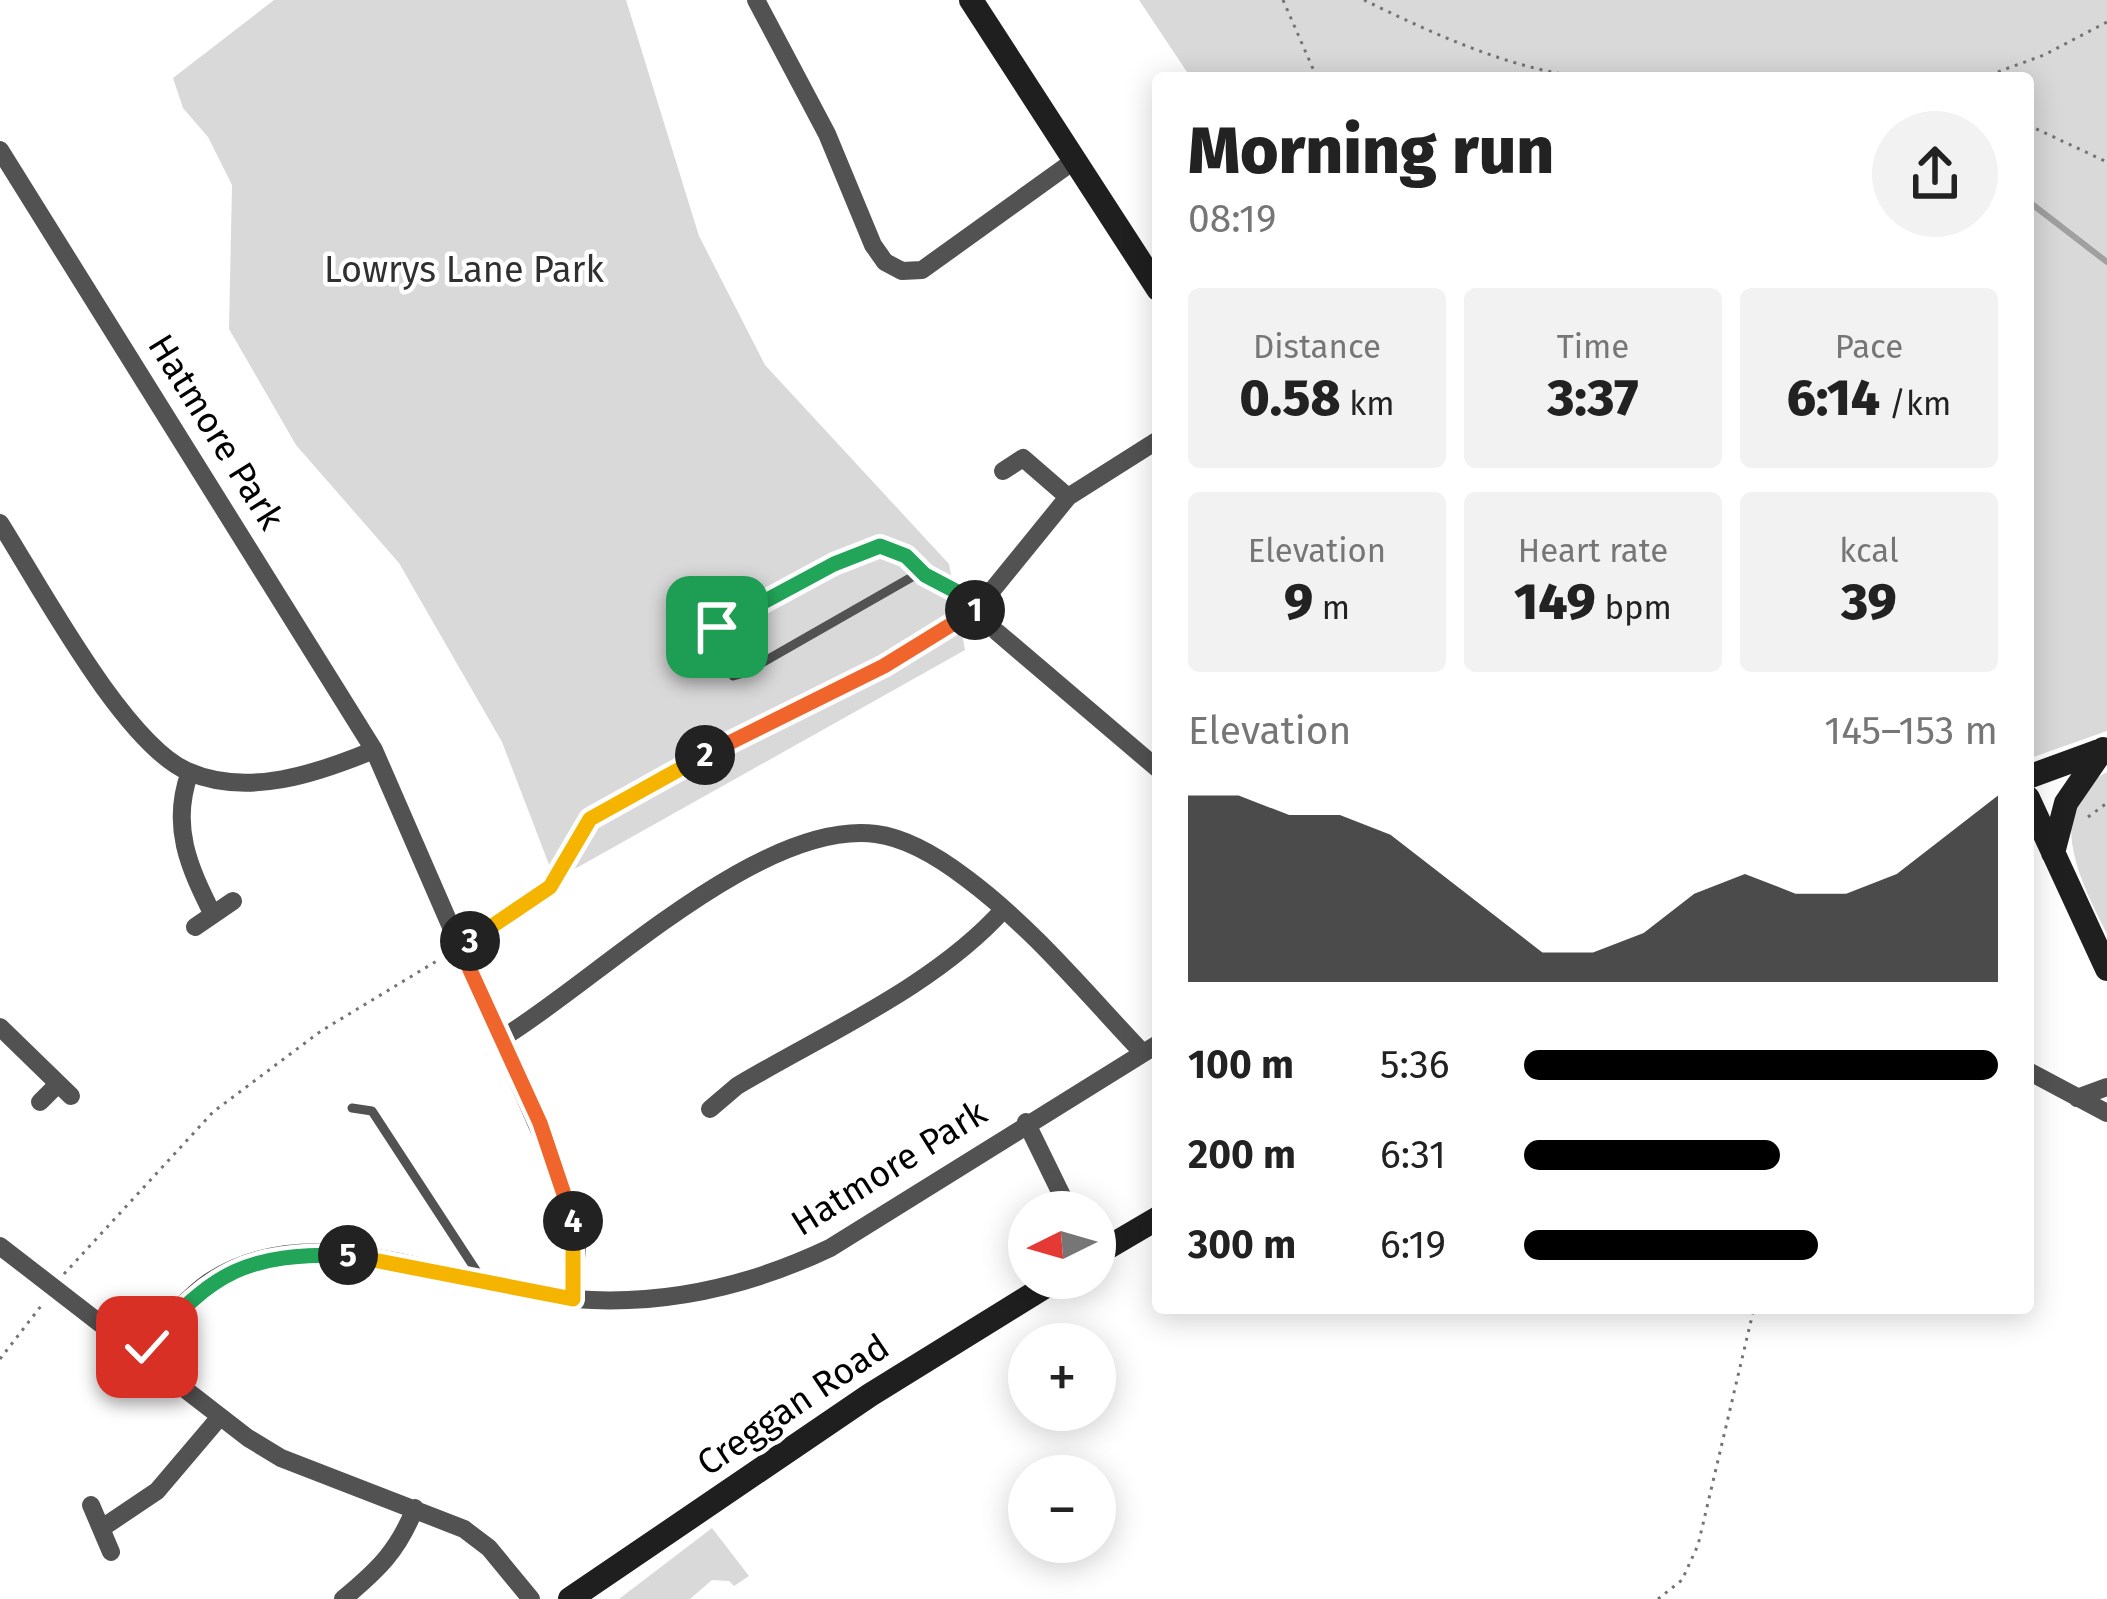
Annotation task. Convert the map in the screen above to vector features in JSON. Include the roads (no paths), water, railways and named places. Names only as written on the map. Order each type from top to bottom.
[{"type":"main road","points":[[971,0],[1152,280]]},
{"type":"main road","points":[[2034,774],[2105,749]]},
{"type":"main road","points":[[2053,853],[2066,802],[2105,749]]},
{"type":"main road","points":[[2034,811],[2107,969]]},
{"type":"main road","points":[[1116,1243],[1152,1222]]},
{"type":"main road","name":"Creggan Road","points":[[570,1599],[870,1395],[1025,1299]]},
{"type":"street","points":[[756,0],[827,134],[873,245],[885,262],[902,271],[922,269],[1075,160]]},
{"type":"street","name":"Hatmore Park","points":[[0,150],[374,750],[504,1037],[573,1217],[573,1299]]},
{"type":"street","points":[[956,592],[974,612],[1069,496],[1152,444]]},
{"type":"street","points":[[1003,471],[1030,453],[1069,496]]},
{"type":"street","points":[[0,523],[132,724],[160,754],[190,772],[254,783],[327,769],[374,750]]},
{"type":"street","points":[[997,632],[1152,764]]},
{"type":"street","points":[[190,772],[178,820],[184,851],[212,915]]},
{"type":"street","name":"Hatmore Park","points":[[140,1355],[209,1282],[254,1263],[296,1255],[352,1255],[573,1299],[648,1299],[775,1274],[830,1248],[1150,1048],[1004,909],[916,847],[878,834],[841,834],[756,860],[504,1037]]},
{"type":"street","points":[[195,927],[232,901]]},
{"type":"street","points":[[710,1109],[737,1086],[930,971],[981,935],[1004,909]]},
{"type":"street","points":[[0,1027],[64,1090],[40,1102]]},
{"type":"street","points":[[2034,1074],[2107,1113]]},
{"type":"street","points":[[2077,1098],[2107,1088]]},
{"type":"street","name":"Hatmore Park","points":[[1026,1122],[1060,1191]]},
{"type":"street","points":[[0,1246],[57,1286],[219,1418],[281,1458],[464,1529],[489,1548],[531,1599]]},
{"type":"street","points":[[102,1528],[157,1491],[219,1418]]},
{"type":"street","points":[[91,1505],[112,1552]]},
{"type":"street","points":[[343,1599],[381,1569],[400,1544],[415,1508]]},
{"type":"lane","points":[[925,575],[912,577],[744,673],[733,676],[714,645],[717,627],[872,547],[906,556],[925,575],[956,592]]},
{"type":"lane","points":[[352,1108],[372,1112],[483,1281]]},
{"type":"waterway","points":[[2034,206],[2107,262]]},
{"type":"park label","name":"Lowrys Lane Park","points":[[464,270]]}]
